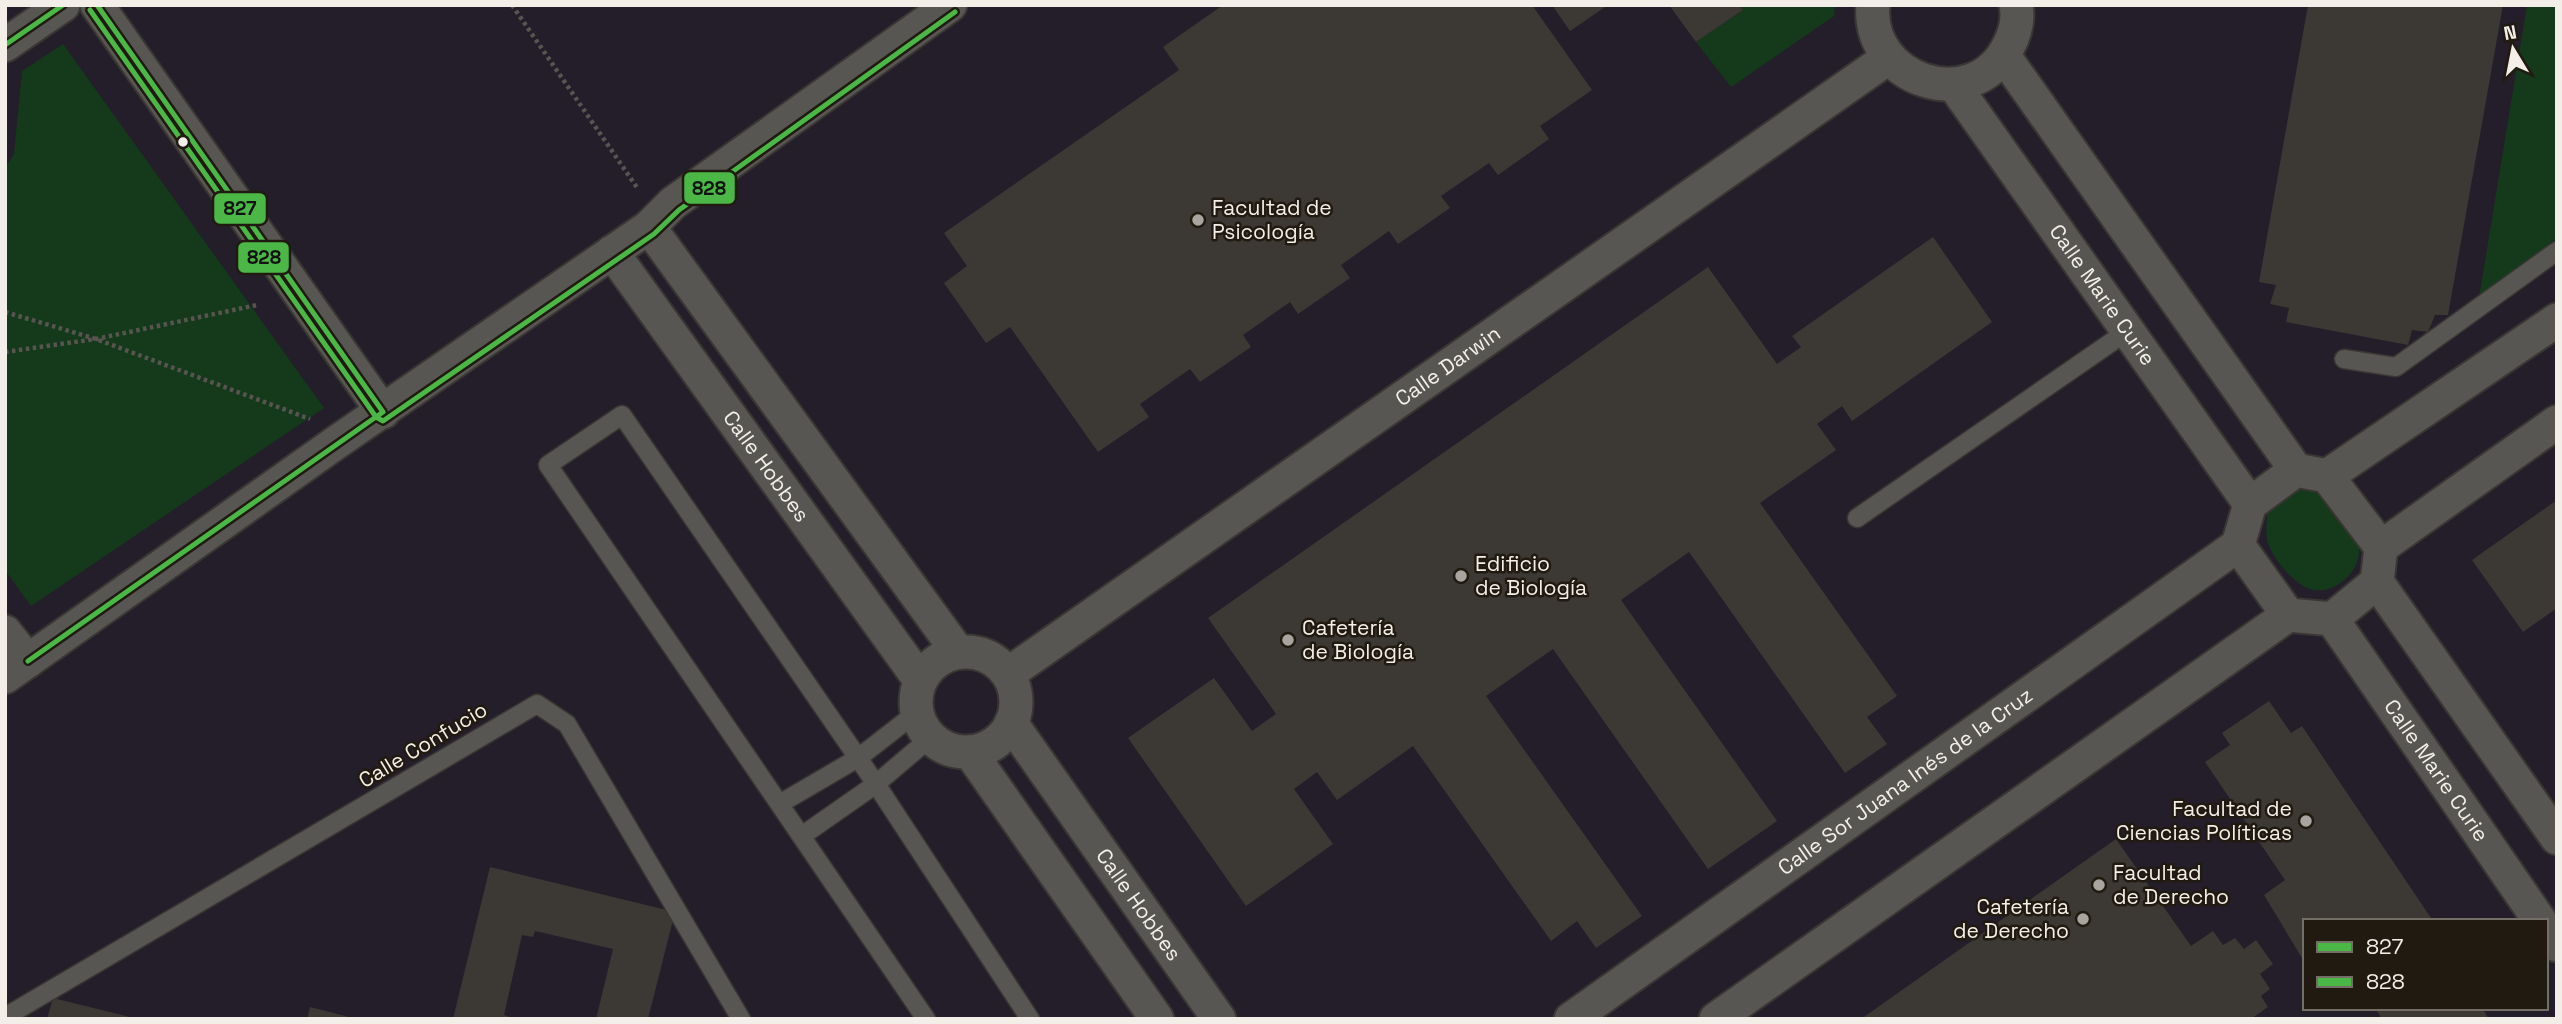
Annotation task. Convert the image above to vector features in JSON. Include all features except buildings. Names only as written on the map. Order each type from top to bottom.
[{"type":"street","points":[[5,19],[25,5]]},
{"type":"street","points":[[5,45],[63,5]]},
{"type":"street","points":[[97,5],[383,412]]},
{"type":"street","points":[[5,632],[17,669],[612,252],[646,211],[673,203],[950,5]]},
{"type":"street","points":[[1873,5],[1872,18],[1877,39],[1888,58],[1906,74],[1929,84],[1954,85],[1990,70],[2004,56],[2014,36],[2016,5]]},
{"type":"street","points":[[2004,56],[2312,473],[2381,547]]},
{"type":"street","name":"Calle Darwin","points":[[1008,674],[1888,58]]},
{"type":"street","name":"Calle Marie Curie","points":[[1954,85],[2250,504]]},
{"type":"street","points":[[646,211],[958,652]]},
{"type":"street","name":"Calle Hobbes","points":[[612,252],[920,680]]},
{"type":"street","points":[[2288,615],[2238,545],[2250,504],[2312,473],[2557,320]]},
{"type":"street","points":[[2557,422],[2381,547],[2377,582],[2557,838]]},
{"type":"street","name":"Calle Sor Juana Inés de la Cruz","points":[[1571,1019],[2238,545]]},
{"type":"street","points":[[1716,1019],[2288,615],[2332,620],[2377,582]]},
{"type":"street","name":"Calle Marie Curie","points":[[2332,620],[2539,919]]},
{"type":"street","points":[[958,652],[986,656],[1008,674],[1015,690],[1016,707],[1011,723],[1001,738],[987,747],[970,752],[956,751],[923,725],[916,696],[920,680],[930,667],[958,652]]},
{"type":"street","name":"Calle Hobbes","points":[[1011,723],[1219,1019]]},
{"type":"street","points":[[970,752],[1157,1019]]},
{"type":"lane","points":[[2344,359],[2396,367],[2557,251]]},
{"type":"lane","points":[[1857,518],[2129,330]]},
{"type":"lane","points":[[926,1019],[803,835],[548,465],[622,415],[876,783],[1030,1019]]},
{"type":"lane","name":"Calle Confucio","points":[[5,1017],[537,704],[567,724],[741,1019]]},
{"type":"lane","points":[[781,803],[858,758],[923,725]]},
{"type":"lane","points":[[803,835],[876,783],[923,725]]},
{"type":"path","points":[[512,5],[646,211]]},
{"type":"path","points":[[5,352],[96,339],[257,305]]},
{"type":"path","points":[[5,312],[96,339],[320,423]]},
{"type":"shaded area","points":[[5,5],[2557,5],[2557,1019],[5,1019]]},
{"type":"green space","points":[[1739,5],[1835,5],[1834,16],[1731,87],[1696,42],[1742,11]]},
{"type":"green space","points":[[2527,5],[2557,5],[2557,237],[2478,304]]},
{"type":"green space","points":[[63,44],[324,408],[31,606],[5,570],[5,168],[14,154],[22,71]]},
{"type":"green space","points":[[2298,490],[2320,494],[2331,502],[2358,544],[2357,563],[2345,580],[2336,586],[2317,590],[2307,588],[2289,575],[2268,543],[2267,511],[2282,496]]},
{"type":"transit line","name":"827","points":[[5,45],[63,5]]},
{"type":"transit line","name":"827","points":[[97,5],[383,412]]},
{"type":"transit line","name":"828","points":[[90,10],[376,417],[383,421],[654,234],[679,210],[955,12]]},
{"type":"transit line","name":"827","points":[[28,661],[383,412]]},
{"type":"place","name":"Facultad de Psicología","points":[[1198,220]]},
{"type":"place","name":"Edificio de Biología","points":[[1461,576]]},
{"type":"place","name":"Cafetería de Biología","points":[[1288,640]]},
{"type":"place","name":"Facultad de Ciencias Políticas","points":[[2306,821]]},
{"type":"place","name":"Facultad de Derecho","points":[[2099,885]]},
{"type":"place","name":"Cafetería de Derecho","points":[[2083,919]]}]
